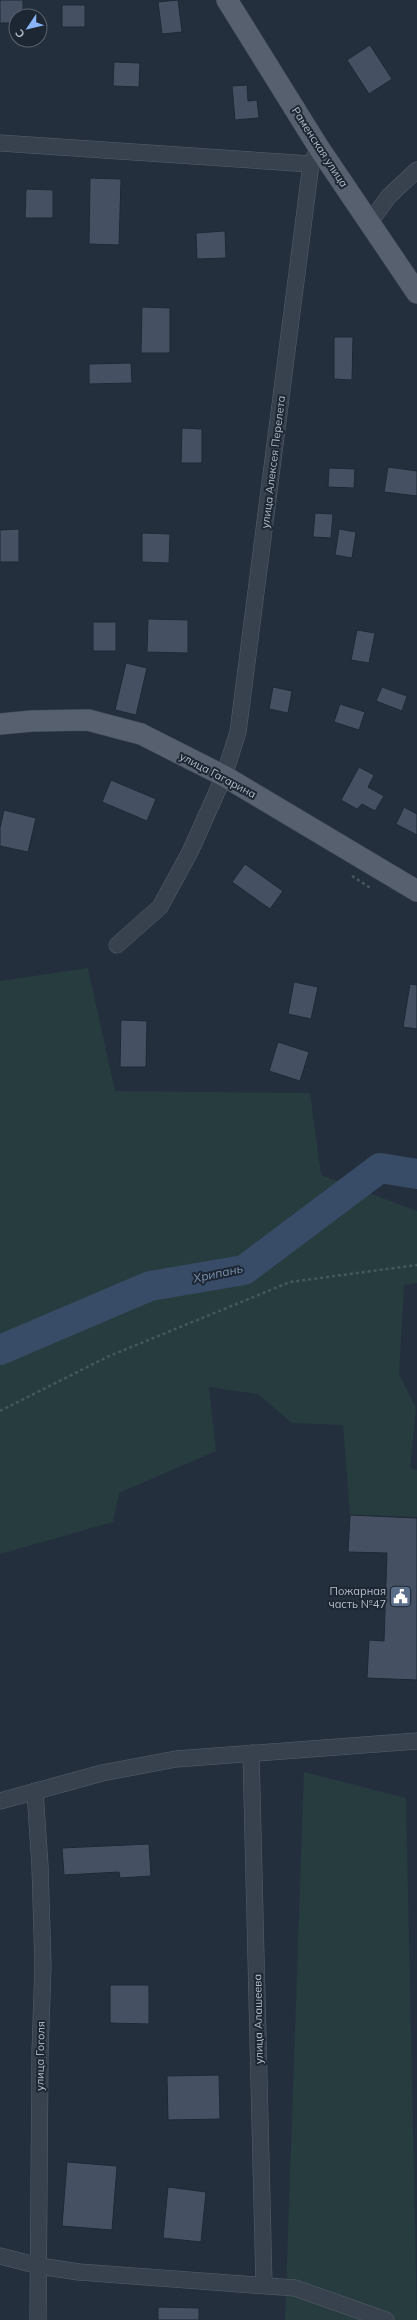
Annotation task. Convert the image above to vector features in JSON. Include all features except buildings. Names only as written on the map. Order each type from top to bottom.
[{"type":"main road","name":"Раменская улица","points":[[227,0],[315,156],[370,222],[417,293]]},
{"type":"main road","name":"улица Гагарина","points":[[0,724],[32,721],[88,720],[141,734],[224,776],[417,891]]},
{"type":"street","points":[[0,143],[315,156]]},
{"type":"street","name":"улица Алексея Перелета","points":[[117,945],[160,907],[190,852],[224,776],[238,732],[315,156]]},
{"type":"street","points":[[370,222],[389,196],[417,170]]},
{"type":"street","points":[[0,1801],[102,1773],[176,1759],[417,1741]]},
{"type":"street","name":"улица Алашеева","points":[[251,1753],[264,2284]]},
{"type":"street","name":"улица Гоголя","points":[[35,1791],[40,1866],[43,1966],[38,2217],[38,2320]]},
{"type":"street","points":[[0,2256],[39,2266],[79,2272],[264,2284],[295,2288],[386,2320]]},
{"type":"path","points":[[348,873],[372,889]]},
{"type":"path","points":[[0,1411],[107,1357],[290,1282],[417,1265]]},
{"type":"green space","points":[[88,968],[115,1091],[310,1093],[321,1175],[417,1211],[417,1283],[404,1285],[399,1374],[416,1408],[410,1468],[417,1470],[417,1517],[350,1515],[343,1425],[292,1423],[258,1394],[209,1387],[216,1451],[119,1493],[113,1522],[0,1554],[0,981]]},
{"type":"green space","points":[[304,1772],[406,1798],[417,2320],[285,2320]]},
{"type":"waterway","name":"Хрипань","points":[[0,1350],[150,1286],[244,1270],[380,1168],[417,1174]]},
{"type":"place","name":"Пожарная часть №47","points":[[401,1597]]}]
